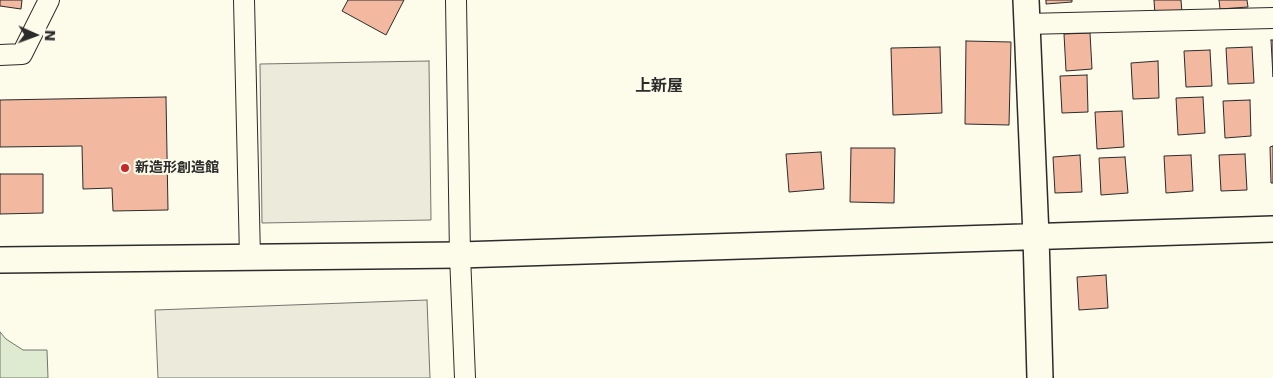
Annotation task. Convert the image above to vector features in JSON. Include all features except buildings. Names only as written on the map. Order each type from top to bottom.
[{"type":"street","points":[[0,55],[22,54],[49,0]]},
{"type":"street","points":[[244,0],[250,257]]},
{"type":"street","points":[[456,0],[460,255],[465,378]]},
{"type":"street","points":[[1040,378],[1026,12],[1273,18]]},
{"type":"street","points":[[0,260],[460,255],[1273,229]]},
{"type":"green space","points":[[0,332],[6,339],[23,350],[47,350],[48,378],[0,378]]},
{"type":"shaded area","points":[[429,61],[431,220],[262,223],[260,64]]},
{"type":"shaded area","points":[[427,300],[430,378],[158,378],[155,310]]},
{"type":"place","name":"新造形創造館","points":[[125,168]]},
{"type":"district","name":"上新屋","points":[[659,87]]}]
